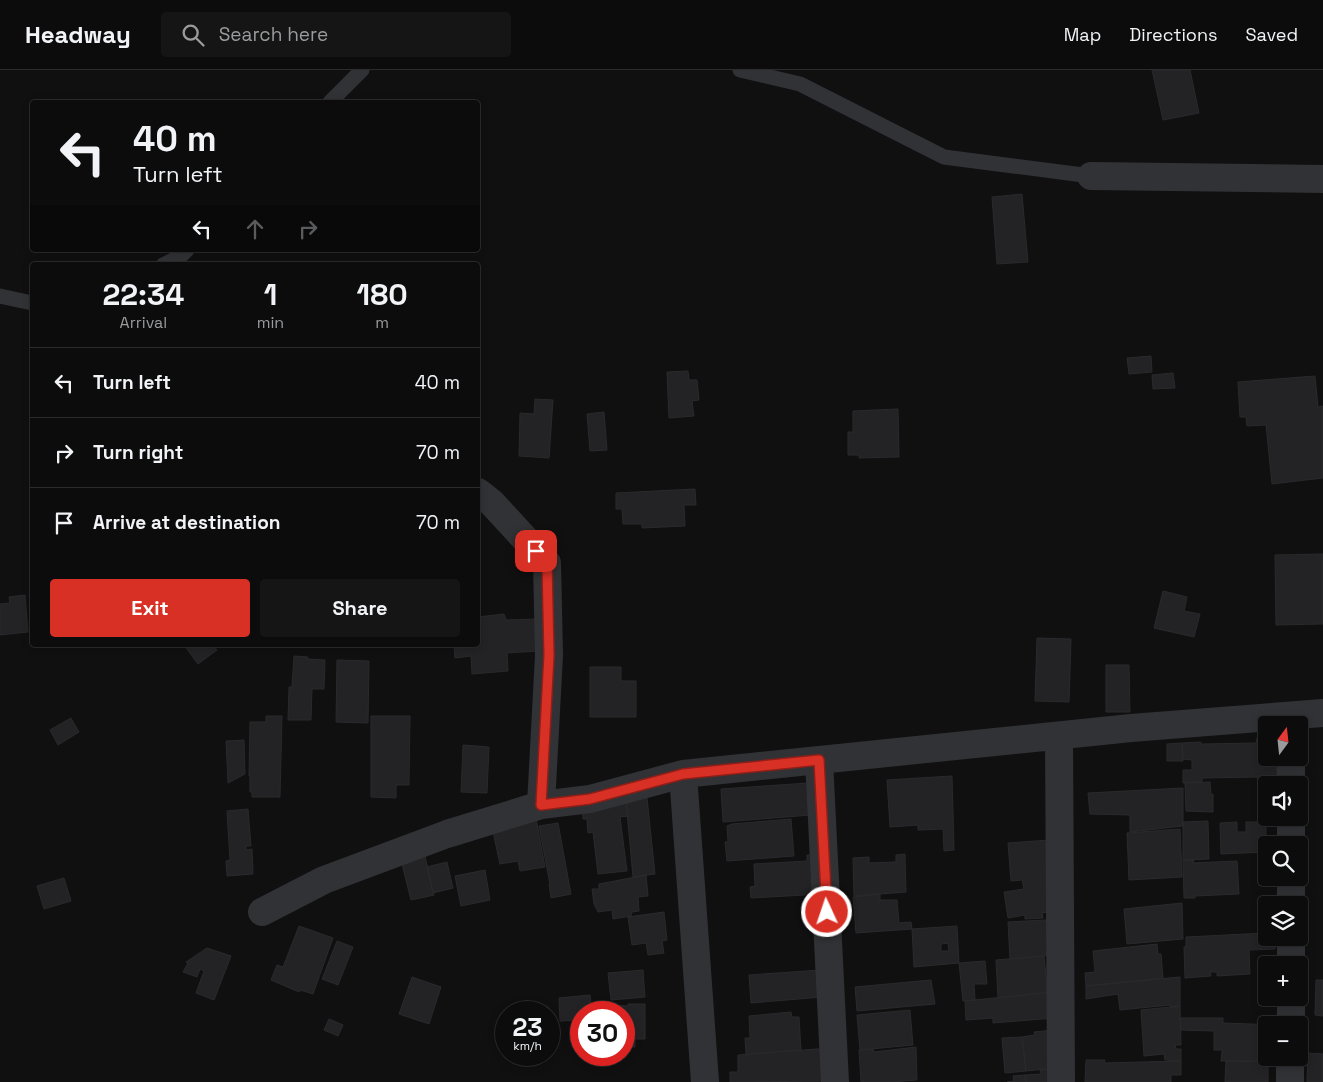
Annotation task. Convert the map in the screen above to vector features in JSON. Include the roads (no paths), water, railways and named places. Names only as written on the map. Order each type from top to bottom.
[{"type":"street","points":[[1091,176],[1323,179]]},
{"type":"street","points":[[480,494],[492,503],[547,563],[549,655],[541,805]]},
{"type":"street","points":[[1308,716],[1323,713]]},
{"type":"street","points":[[262,912],[324,880],[447,834],[541,805],[590,799],[683,774],[1131,728],[1258,722]]},
{"type":"street","points":[[1059,736],[1061,1082]]},
{"type":"street","points":[[819,760],[835,1082]]},
{"type":"street","points":[[683,774],[705,1082]]},
{"type":"street","points":[[1290,1066],[1290,1082]]},
{"type":"lane","points":[[332,100],[362,70]]},
{"type":"lane","points":[[740,70],[800,84],[944,157],[1091,176]]},
{"type":"lane","points":[[169,262],[185,252]]},
{"type":"lane","points":[[0,296],[30,303]]}]
